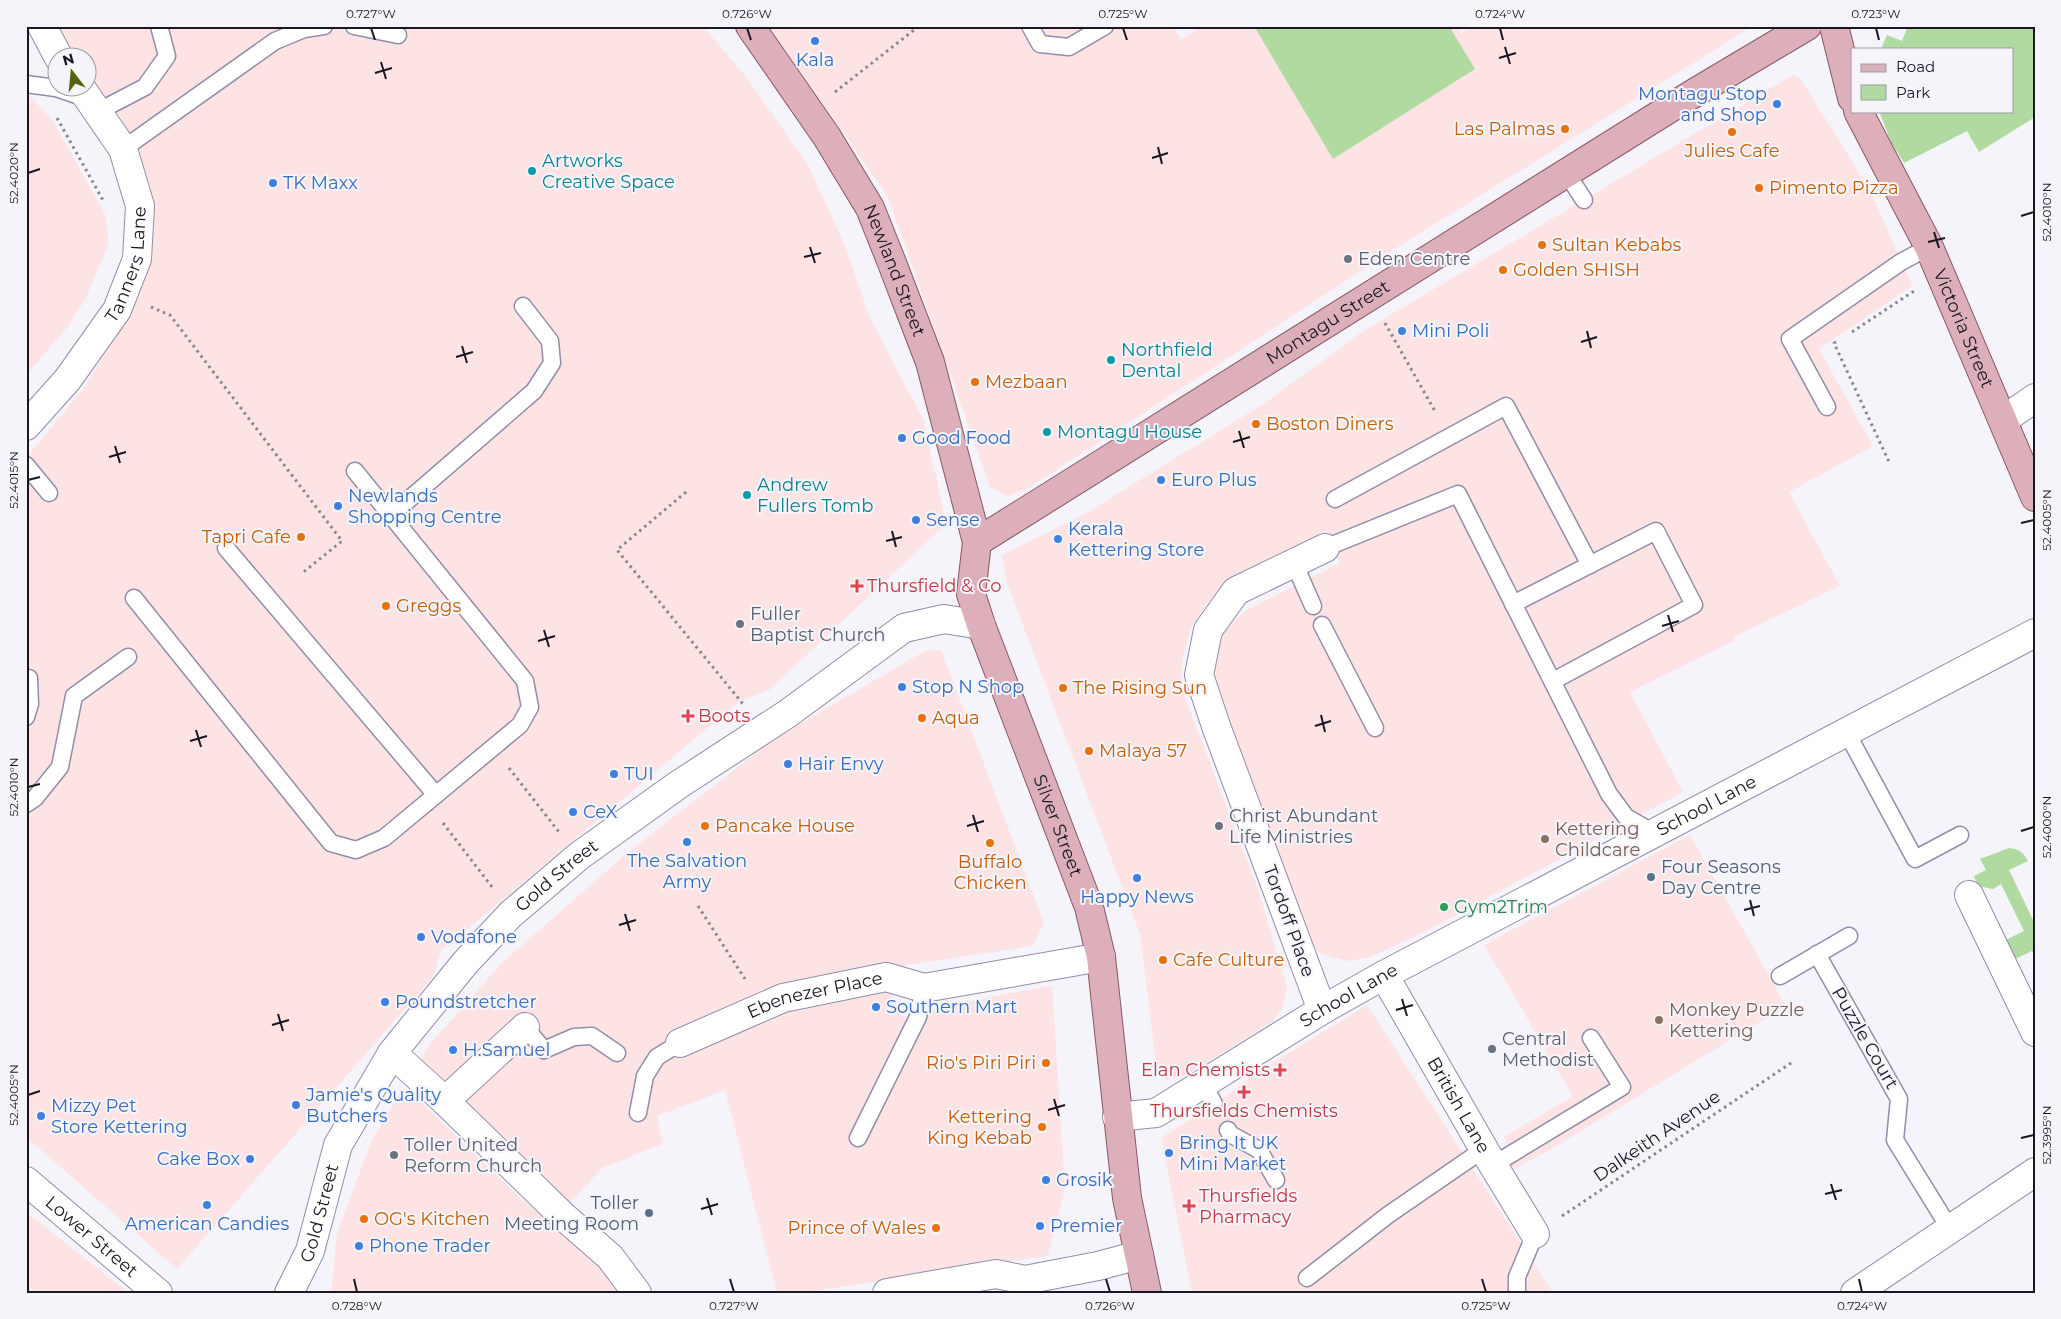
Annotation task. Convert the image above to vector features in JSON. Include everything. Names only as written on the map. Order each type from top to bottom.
[{"type":"main road","name":"Newland Street","points":[[750,26],[827,137],[870,208],[930,362],[977,542]]},
{"type":"main road","name":"Montagu Street","points":[[977,542],[1691,95],[1807,26]]},
{"type":"main road","points":[[1834,26],[1851,94]]},
{"type":"main road","name":"Victoria Street","points":[[1859,112],[1928,247],[2035,497]]},
{"type":"main road","name":"Silver Street","points":[[977,542],[972,594],[981,625],[1089,907],[1101,957],[1127,1198],[1147,1293]]},
{"type":"street","points":[[42,26],[54,48]]},
{"type":"street","name":"Tanners Lane","points":[[30,413],[68,379],[117,310],[137,259],[140,206],[123,149],[89,99]]},
{"type":"street","points":[[2003,420],[2035,398]]},
{"type":"street","name":"Tordoff Place","points":[[1322,1010],[1216,726],[1199,675],[1208,630],[1236,591],[1325,548]]},
{"type":"street","name":"Gold Street","points":[[289,1293],[310,1251],[338,1145],[392,1053],[465,963],[511,914],[579,856],[734,748],[762,731],[904,628],[944,619],[981,625]]},
{"type":"street","name":"School Lane","points":[[1117,1117],[1156,1113],[1209,1094],[1322,1010],[1384,975],[2035,632]]},
{"type":"street","points":[[1969,895],[2035,1032]]},
{"type":"street","name":"Ebenezer Place","points":[[680,1043],[783,998],[886,977],[924,988],[1101,957]]},
{"type":"street","name":"British Lane","points":[[1384,975],[1488,1157],[1535,1234]]},
{"type":"street","points":[[445,1101],[524,1027]]},
{"type":"street","points":[[392,1053],[445,1101],[563,1216],[610,1257],[637,1293]]},
{"type":"street","points":[[1856,1292],[2035,1172]]},
{"type":"street","name":"Lower Street","points":[[26,1181],[158,1293]]},
{"type":"street","points":[[887,1293],[996,1274],[1026,1286],[1139,1255]]},
{"type":"lane","points":[[26,84],[56,88],[89,99],[145,87],[167,56],[159,26]]},
{"type":"lane","points":[[123,149],[274,41],[304,29],[324,26]]},
{"type":"lane","points":[[354,26],[398,35]]},
{"type":"lane","points":[[1030,26],[1040,44],[1068,47],[1105,26]]},
{"type":"lane","points":[[1567,174],[1584,200]]},
{"type":"lane","points":[[1827,407],[1790,339],[1902,262],[1928,247]]},
{"type":"lane","points":[[391,515],[534,391],[552,364],[550,341],[523,306]]},
{"type":"lane","points":[[1334,499],[1506,406],[1590,565]]},
{"type":"lane","points":[[26,465],[49,494]]},
{"type":"lane","points":[[134,598],[332,843],[356,850],[384,838],[520,725],[530,707],[525,681],[356,471]]},
{"type":"lane","points":[[1325,548],[1458,494],[1554,681],[1609,794],[1626,817],[1654,833]]},
{"type":"lane","points":[[1513,604],[1656,531],[1694,605],[1554,681]]},
{"type":"lane","points":[[226,548],[436,795]]},
{"type":"lane","points":[[1294,563],[1313,606]]},
{"type":"lane","points":[[1322,626],[1375,728]]},
{"type":"lane","points":[[26,804],[35,798],[60,767],[74,696],[128,657]]},
{"type":"lane","points":[[26,717],[30,704],[28,678]]},
{"type":"lane","points":[[1847,732],[1915,859],[1960,835]]},
{"type":"lane","points":[[1780,976],[1849,936]]},
{"type":"lane","name":"Puzzle Court","points":[[1817,954],[1899,1099],[1895,1140],[1950,1229]]},
{"type":"lane","points":[[858,1138],[918,1017],[924,988]]},
{"type":"lane","points":[[524,1027],[544,1050],[574,1037],[592,1036],[617,1053]]},
{"type":"lane","points":[[1307,1278],[1388,1215],[1488,1157],[1622,1087],[1591,1038]]},
{"type":"lane","points":[[638,1113],[645,1076],[657,1056],[680,1043]]},
{"type":"lane","points":[[1228,1130],[1230,1134],[1259,1150],[1276,1180]]},
{"type":"lane","points":[[1517,1293],[1517,1277],[1535,1234]]},
{"type":"path","points":[[810,112],[919,26]]},
{"type":"path","points":[[54,114],[99,195],[109,209]]},
{"type":"path","points":[[1850,333],[1914,292]]},
{"type":"path","points":[[123,295],[170,315],[342,540],[301,574]]},
{"type":"path","points":[[1370,297],[1434,408],[1448,437]]},
{"type":"path","points":[[1842,338],[1834,343],[1890,464]]},
{"type":"path","points":[[686,492],[617,550],[742,703],[762,731]]},
{"type":"path","points":[[505,762],[579,856]]},
{"type":"path","points":[[442,822],[511,914]]},
{"type":"path","points":[[698,906],[763,1007]]},
{"type":"path","name":"Dalkeith Avenue","points":[[1535,1234],[1794,1061]]},
{"type":"shaded area","name":"Newlands Shopping Centre","points":[[56,26],[703,26],[746,77],[808,165],[844,243],[870,318],[924,421],[946,524],[768,691],[740,701],[440,952],[433,977],[177,1269],[26,1137],[26,458],[84,388],[134,308],[151,264],[154,229],[149,183],[135,145],[121,118],[98,88],[98,48],[68,48]]},
{"type":"shaded area","points":[[769,26],[1173,26],[1181,40],[1201,26],[1457,26],[1461,33],[1472,26],[1753,26],[1401,245],[1027,489],[1007,496],[990,487],[888,197]]},
{"type":"shaded area","points":[[1793,75],[1800,78],[1871,192],[1912,286],[1819,349],[1873,446],[1789,492],[1840,586],[1734,637],[1735,640],[1630,692],[1683,792],[1432,928],[1371,957],[1347,961],[1321,954],[1312,945],[1212,687],[1216,649],[1226,628],[1245,611],[1340,563],[1328,540],[1223,587],[1206,605],[1191,627],[1182,661],[1181,687],[1259,892],[1287,988],[1282,1009],[1273,1021],[1185,1076],[1166,1080],[1157,1072],[1140,934],[1007,583],[1002,555],[1086,513],[1262,405],[1362,332]]},
{"type":"shaded area","points":[[26,92],[53,121],[106,216],[109,243],[86,298],[69,325],[26,375]]},
{"type":"shaded area","points":[[941,650],[1044,923],[1033,946],[881,969],[902,1017],[1004,994],[1052,986],[1065,1188],[1048,1256],[801,1293],[777,1293],[725,1090],[657,1116],[663,1144],[602,1168],[570,1203],[419,1063],[430,1044],[503,962],[627,853],[774,739],[925,651]]},
{"type":"shaded area","points":[[1690,835],[1786,1006],[1553,1148],[1514,1169],[1507,1159],[1514,1155],[1504,1137],[1573,1096],[1484,945]]},
{"type":"shaded area","points":[[1367,1005],[1553,1293],[1192,1293],[1161,1138],[1219,1101],[1261,1070]]},
{"type":"shaded area","points":[[403,1089],[425,1106],[518,1196],[585,1252],[602,1260],[625,1293],[331,1293],[337,1233],[372,1140]]},
{"type":"shaded area","points":[[26,1212],[129,1293],[26,1293]]},
{"type":"green space","points":[[1254,26],[1449,26],[1475,69],[1333,159]]},
{"type":"green space","points":[[1908,26],[2035,26],[2035,117],[1979,152],[1967,131],[1904,163],[1891,142],[1879,112],[2014,112],[2014,48],[1881,48],[1887,35],[1902,41]]},
{"type":"green space","points":[[2009,848],[2020,852],[2028,861],[2009,870],[2035,924],[2035,955],[2032,951],[2013,960],[2004,941],[2024,931],[2001,884],[1993,889],[1983,887],[1974,876],[1986,870],[1980,859]]},
{"type":"place","name":"Kala","points":[[815,41]]},
{"type":"place","name":"Montagu Stop and Shop","points":[[1777,104]]},
{"type":"place","name":"Las Palmas","points":[[1565,129]]},
{"type":"place","name":"Julies Cafe","points":[[1732,132]]},
{"type":"place","name":"Artworks Creative Space","points":[[532,171]]},
{"type":"place","name":"TK Maxx","points":[[273,183]]},
{"type":"place","name":"Pimento Pizza","points":[[1759,188]]},
{"type":"place","name":"Sultan Kebabs","points":[[1542,245]]},
{"type":"place","name":"Eden Centre","points":[[1348,259]]},
{"type":"place","name":"Golden SHISH","points":[[1503,270]]},
{"type":"place","name":"Mini Poli","points":[[1402,331]]},
{"type":"place","name":"Northfield Dental","points":[[1111,360]]},
{"type":"place","name":"Mezbaan","points":[[975,382]]},
{"type":"place","name":"Boston Diners","points":[[1256,424]]},
{"type":"place","name":"Montagu House","points":[[1047,432]]},
{"type":"place","name":"Good Food","points":[[902,438]]},
{"type":"place","name":"Euro Plus","points":[[1161,480]]},
{"type":"place","name":"Andrew Fullers Tomb","points":[[747,495]]},
{"type":"place","name":"Newlands Shopping Centre","points":[[338,506]]},
{"type":"place","name":"Sense","points":[[916,520]]},
{"type":"place","name":"Tapri Cafe","points":[[301,537]]},
{"type":"place","name":"Kerala Kettering Store","points":[[1058,539]]},
{"type":"place","name":"Thursfield & Co","points":[[857,586]]},
{"type":"place","name":"Greggs","points":[[386,606]]},
{"type":"place","name":"Fuller Baptist Church","points":[[740,624]]},
{"type":"place","name":"Stop N Shop","points":[[902,687]]},
{"type":"place","name":"The Rising Sun","points":[[1063,688]]},
{"type":"place","name":"Boots","points":[[688,716]]},
{"type":"place","name":"Aqua","points":[[922,718]]},
{"type":"place","name":"Malaya 57","points":[[1089,751]]},
{"type":"place","name":"Hair Envy","points":[[788,764]]},
{"type":"place","name":"TUI","points":[[614,774]]},
{"type":"place","name":"CeX","points":[[573,812]]},
{"type":"place","name":"Pancake House","points":[[705,826]]},
{"type":"place","name":"Christ Abundant Life Ministries","points":[[1219,826]]},
{"type":"place","name":"Kettering Childcare","points":[[1545,839]]},
{"type":"place","name":"The Salvation Army","points":[[687,842]]},
{"type":"place","name":"Buffalo Chicken","points":[[990,843]]},
{"type":"place","name":"Four Seasons Day Centre","points":[[1651,877]]},
{"type":"place","name":"Happy News","points":[[1137,878]]},
{"type":"place","name":"Gym2Trim","points":[[1444,907]]},
{"type":"place","name":"Vodafone","points":[[421,937]]},
{"type":"place","name":"Cafe Culture","points":[[1163,960]]},
{"type":"place","name":"Poundstretcher","points":[[385,1002]]},
{"type":"place","name":"Southern Mart","points":[[876,1007]]},
{"type":"place","name":"Monkey Puzzle Kettering","points":[[1659,1020]]},
{"type":"place","name":"Central Methodist","points":[[1492,1049]]},
{"type":"place","name":"H.Samuel","points":[[453,1050]]},
{"type":"place","name":"Rio's Piri Piri","points":[[1046,1063]]},
{"type":"place","name":"Elan Chemists","points":[[1280,1070]]},
{"type":"place","name":"Thursfields Chemists","points":[[1244,1092]]},
{"type":"place","name":"Jamie's Quality Butchers","points":[[296,1105]]},
{"type":"place","name":"Mizzy Pet Store Kettering","points":[[41,1116]]},
{"type":"place","name":"Kettering King Kebab","points":[[1042,1127]]},
{"type":"place","name":"Bring It UK Mini Market","points":[[1169,1153]]},
{"type":"place","name":"Toller United Reform Church","points":[[394,1155]]},
{"type":"place","name":"Cake Box","points":[[250,1159]]},
{"type":"place","name":"Grosik","points":[[1046,1180]]},
{"type":"place","name":"American Candies","points":[[207,1205]]},
{"type":"place","name":"Thursfields Pharmacy","points":[[1189,1206]]},
{"type":"place","name":"Toller Meeting Room","points":[[649,1213]]},
{"type":"place","name":"OG's Kitchen","points":[[364,1219]]},
{"type":"place","name":"Premier","points":[[1040,1226]]},
{"type":"place","name":"Prince of Wales","points":[[936,1228]]},
{"type":"place","name":"Phone Trader","points":[[359,1246]]}]
